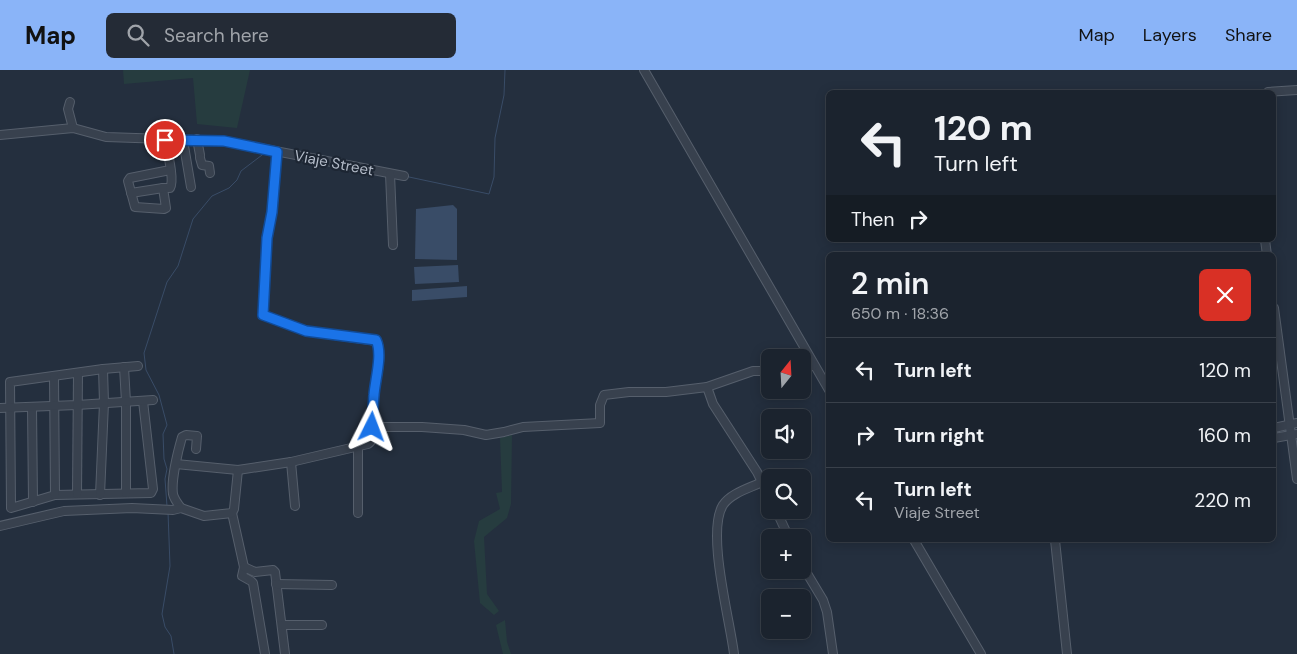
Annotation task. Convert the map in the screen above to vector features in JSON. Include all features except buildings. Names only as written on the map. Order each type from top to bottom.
[{"type":"street","points":[[644,70],[826,385]]},
{"type":"street","points":[[1276,91],[1297,90]]},
{"type":"street","points":[[70,102],[68,109],[73,128]]},
{"type":"street","name":"Viaje Street","points":[[0,134],[73,128],[106,137],[165,140],[197,139],[242,144],[404,176]]},
{"type":"street","points":[[197,139],[202,166],[209,166],[210,173]]},
{"type":"street","points":[[131,193],[172,187],[165,140]]},
{"type":"street","points":[[183,140],[191,187]]},
{"type":"street","points":[[277,152],[273,202],[267,238],[263,315],[306,331],[376,340],[378,345],[378,363],[372,427],[377,433]]},
{"type":"street","points":[[163,188],[166,206],[164,209],[137,208],[134,205],[128,181],[130,178],[170,170]]},
{"type":"street","points":[[390,174],[393,245]]},
{"type":"street","points":[[1276,320],[1293,424],[1297,479]]},
{"type":"street","points":[[9,524],[11,508],[10,382],[138,366]]},
{"type":"street","points":[[124,367],[126,493]]},
{"type":"street","points":[[100,495],[104,403],[103,369]]},
{"type":"street","points":[[176,464],[238,470],[291,462],[371,442],[380,429],[385,427],[464,430],[486,435],[523,427],[600,424],[600,405],[604,395],[629,392],[666,392],[708,387],[753,371],[761,371]]},
{"type":"street","points":[[77,494],[78,373]]},
{"type":"street","points":[[54,376],[55,496]]},
{"type":"street","points":[[708,387],[713,404],[761,480]]},
{"type":"street","points":[[0,408],[153,400]]},
{"type":"street","points":[[11,508],[55,496],[77,494],[151,494],[153,489],[143,401]]},
{"type":"street","points":[[32,407],[33,502]]},
{"type":"street","points":[[1276,428],[1293,424]]},
{"type":"street","points":[[1276,438],[1294,435]]},
{"type":"street","points":[[181,508],[173,494],[176,464],[184,436],[197,436],[196,449]]},
{"type":"street","points":[[358,446],[358,513]]},
{"type":"street","points":[[291,462],[295,506]]},
{"type":"street","points":[[238,470],[234,510],[232,513],[244,568],[242,576],[253,583],[265,654]]},
{"type":"street","points":[[734,654],[718,557],[718,523],[720,511],[731,497],[761,482]]},
{"type":"street","points":[[0,526],[64,511],[132,508],[173,510],[181,508],[204,516],[232,513]]},
{"type":"street","points":[[915,542],[981,654]]},
{"type":"street","points":[[1055,542],[1067,654]]},
{"type":"street","points":[[244,568],[255,572],[273,570],[276,572],[285,654]]},
{"type":"street","points":[[811,578],[818,589],[827,612],[833,654]]},
{"type":"street","points":[[276,584],[332,585]]},
{"type":"street","points":[[282,625],[322,624]]},
{"type":"green space","points":[[123,70],[250,70],[237,128],[197,124],[193,78],[124,84]]},
{"type":"green space","points":[[512,435],[511,504],[507,518],[484,537],[487,594],[499,611],[494,615],[480,603],[474,541],[479,521],[500,509],[496,493],[502,492],[500,438]]},
{"type":"green space","points":[[505,620],[507,642],[511,654],[503,654],[496,625]]},
{"type":"water","points":[[453,205],[457,209],[457,260],[415,259],[416,209]]},
{"type":"water","points":[[458,265],[459,282],[415,284],[414,267]]},
{"type":"water","points":[[467,286],[467,297],[412,301],[412,290]]},
{"type":"waterway","points":[[409,177],[489,194],[494,177],[495,138],[504,95],[505,70]]},
{"type":"waterway","points":[[167,506],[165,479],[167,469],[164,459],[163,434],[167,425],[159,395],[146,370],[144,353],[167,282],[178,266],[193,219],[212,196],[229,188],[237,180],[241,171],[266,152]]},
{"type":"waterway","points":[[168,512],[170,566],[162,614],[165,627],[171,636],[174,654]]},
{"type":"route","points":[[165,140],[197,139],[224,141],[277,152],[272,212],[267,238],[263,315],[264,317],[306,331],[376,340],[378,345],[378,363],[372,427]]}]
